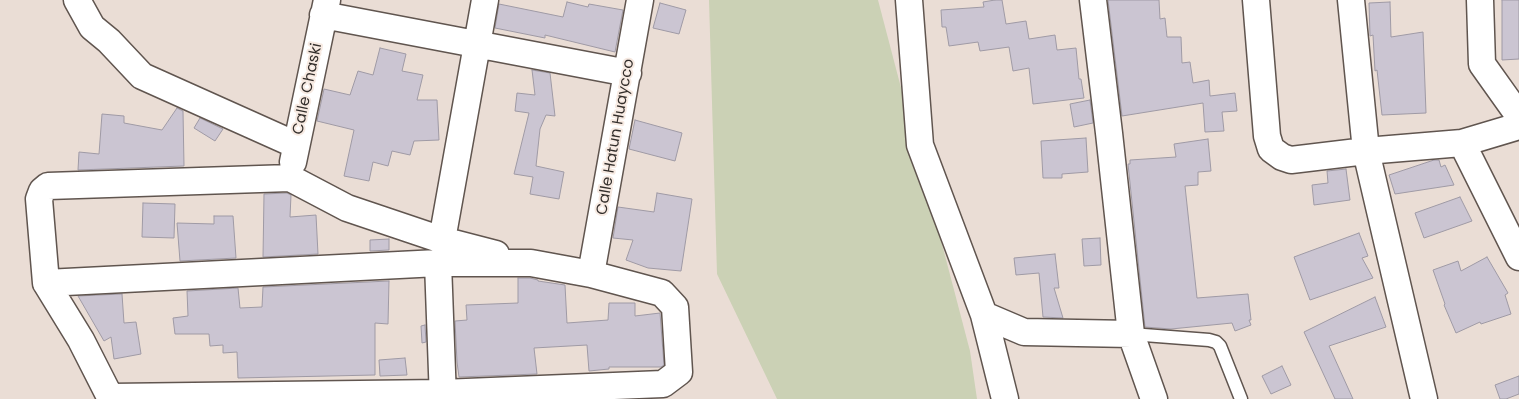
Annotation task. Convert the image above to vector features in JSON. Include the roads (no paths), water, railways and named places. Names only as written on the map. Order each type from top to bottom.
[{"type":"street","points":[[77,0],[92,27],[142,76],[296,145]]},
{"type":"street","points":[[443,396],[440,252],[485,0]]},
{"type":"street","name":"Calle Hatun Huaycco","points":[[591,274],[640,0]]},
{"type":"street","points":[[909,0],[920,145],[984,315],[1005,399]]},
{"type":"street","points":[[1093,0],[1131,334],[1154,399]]},
{"type":"street","points":[[1256,0],[1267,136],[1271,149],[1282,157],[1291,160],[1366,151],[1462,143],[1519,126]]},
{"type":"street","points":[[1351,0],[1366,151],[1424,399]]},
{"type":"street","points":[[1480,0],[1482,64],[1519,116]]},
{"type":"street","points":[[325,7],[478,44],[628,73]]},
{"type":"street","name":"Calle Chaski","points":[[290,178],[325,7]]},
{"type":"street","points":[[1462,143],[1519,257]]},
{"type":"street","points":[[46,283],[440,252],[531,263],[591,274],[662,294],[675,308],[678,372],[663,384],[443,396],[112,398],[81,340],[46,283],[39,199],[42,191],[48,186],[290,178],[347,208],[440,252]]},
{"type":"street","points":[[984,315],[1024,332],[1131,334]]},
{"type":"lane","points":[[1131,334],[1216,342],[1220,346],[1241,399]]}]
